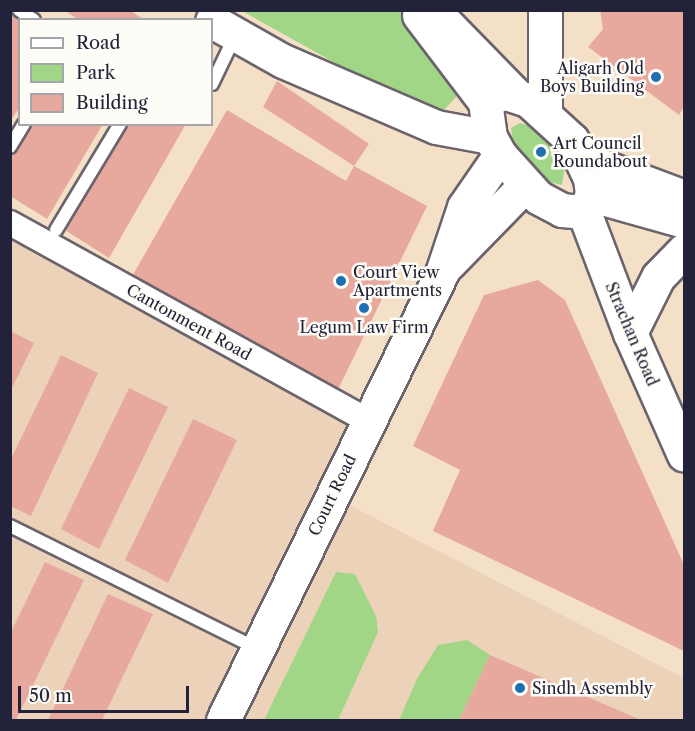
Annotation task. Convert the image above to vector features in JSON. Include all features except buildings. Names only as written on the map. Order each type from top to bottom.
[{"type":"main road","points":[[193,10],[207,18]]},
{"type":"main road","points":[[415,10],[453,65],[500,98],[545,111],[566,133],[583,159],[588,203]]},
{"type":"main road","points":[[433,10],[500,98],[495,146]]},
{"type":"main road","points":[[545,10],[545,111]]},
{"type":"main road","points":[[219,25],[283,61],[436,127],[495,146],[524,186],[556,207],[574,214],[588,203],[684,221]]},
{"type":"main road","name":"Court Road","points":[[223,720],[443,270],[465,207],[495,146]]},
{"type":"main road","points":[[583,159],[684,196]]},
{"type":"main road","name":"Court Road","points":[[443,270],[524,186]]},
{"type":"main road","name":"Strachan Road","points":[[588,203],[630,333],[684,455]]},
{"type":"main road","points":[[630,333],[658,277],[684,250]]},
{"type":"street","name":"Cantonment Road","points":[[10,223],[369,421]]},
{"type":"lane","points":[[213,76],[219,25]]},
{"type":"lane","points":[[10,147],[23,126]]},
{"type":"lane","points":[[56,230],[119,126]]},
{"type":"lane","points":[[10,526],[258,648]]},
{"type":"shaded area","points":[[10,223],[367,421],[330,495],[684,678],[684,720],[11,720]]},
{"type":"green space","points":[[242,11],[429,11],[479,71],[436,119]]},
{"type":"green space","points":[[520,123],[533,127],[555,148],[565,167],[562,185],[544,181],[513,146],[511,128]]},
{"type":"green space","points":[[336,572],[355,574],[376,616],[378,632],[338,720],[264,720]]},
{"type":"green space","points":[[467,640],[490,655],[459,720],[399,720],[417,679],[438,645]]},
{"type":"place","name":"Aligarh Old Boys Building","points":[[656,77]]},
{"type":"place","name":"Art Council Roundabout","points":[[541,152]]},
{"type":"place","name":"Court View Apartments","points":[[341,281]]},
{"type":"place","name":"Legum Law Firm","points":[[364,308]]},
{"type":"place","name":"Sindh Assembly","points":[[520,688]]}]
